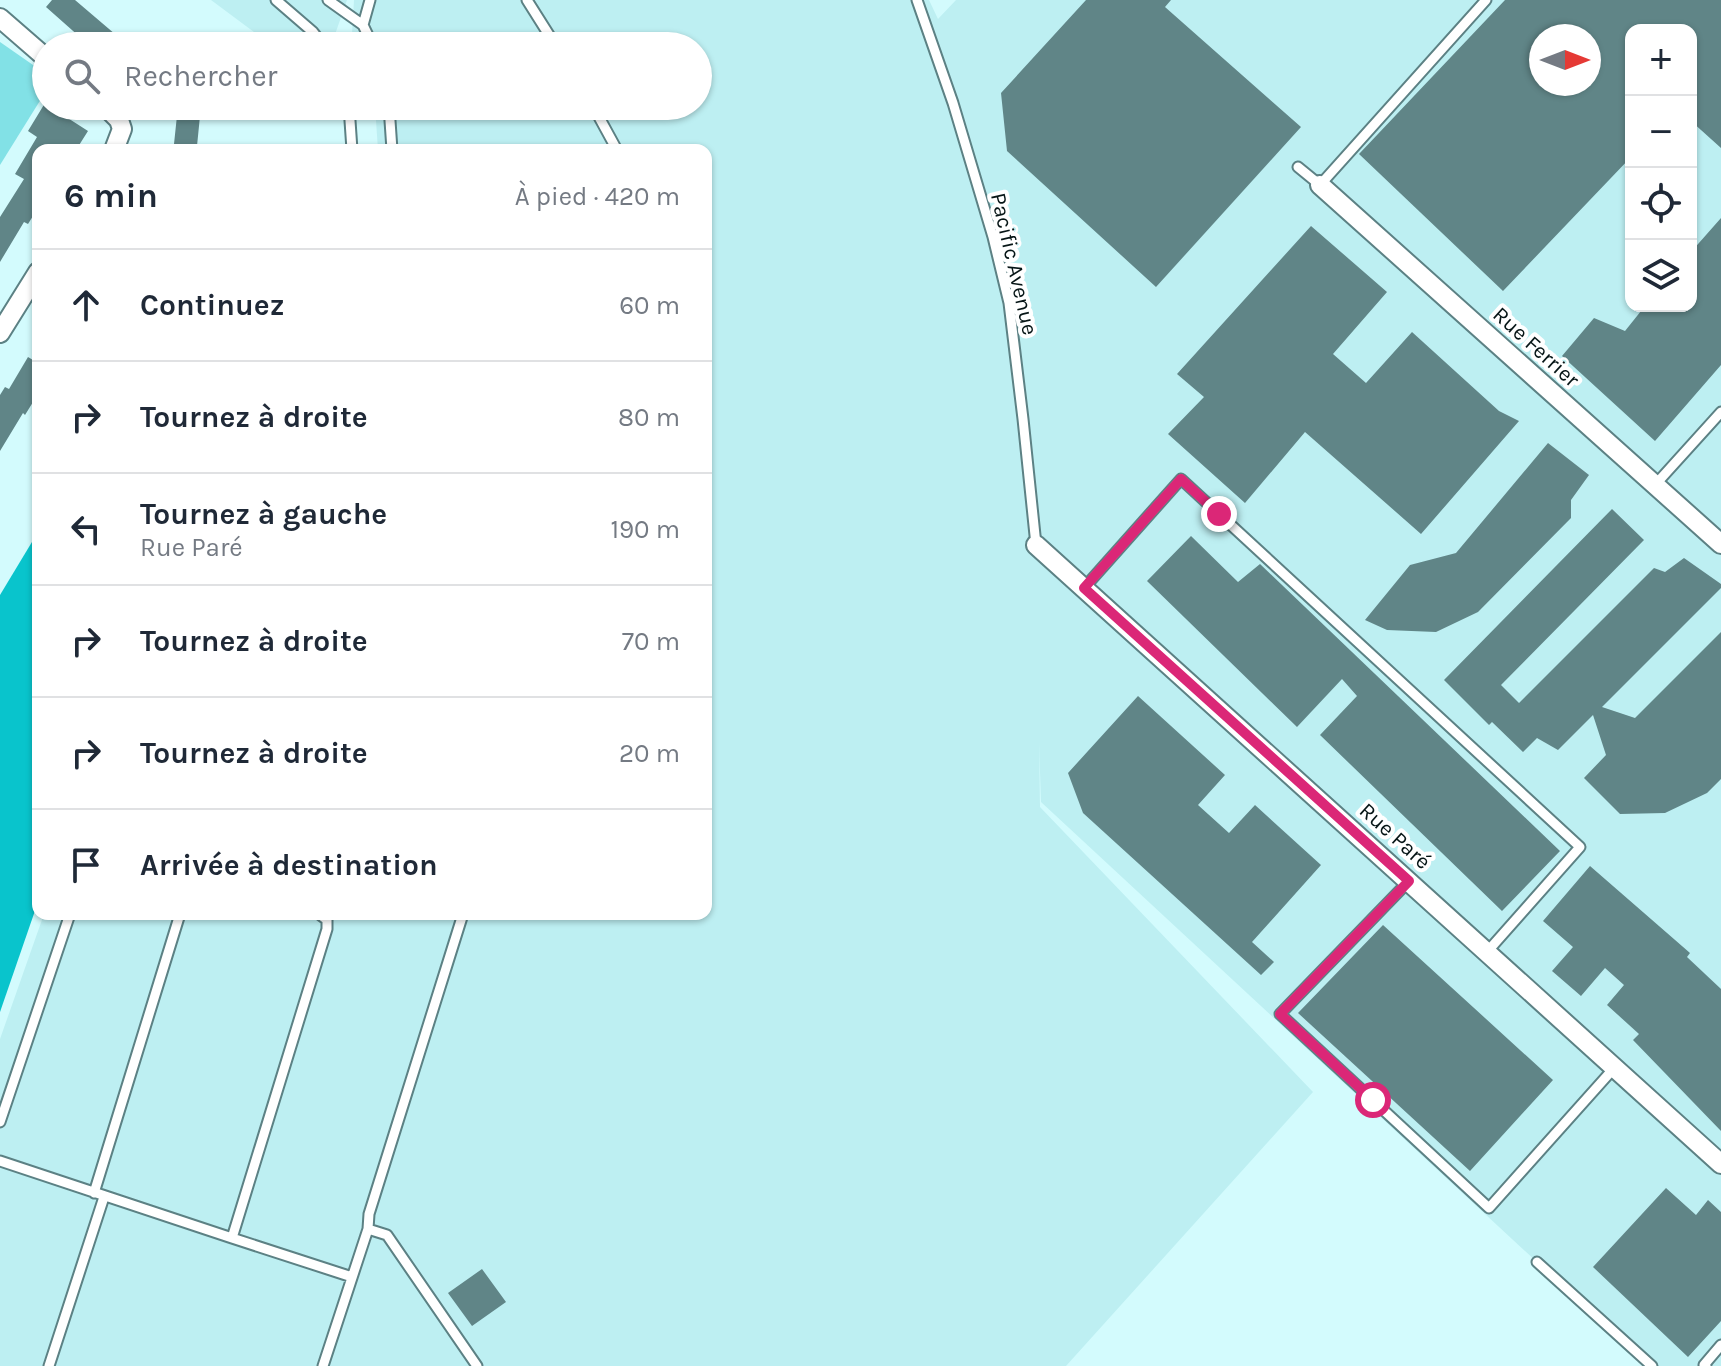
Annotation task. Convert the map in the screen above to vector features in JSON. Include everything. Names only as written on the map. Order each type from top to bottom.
[{"type":"street","points":[[0,18],[32,46]]},
{"type":"street","points":[[116,144],[122,129],[119,120]]},
{"type":"street","name":"Rue Ferrier","points":[[1320,185],[1721,544]]},
{"type":"street","points":[[0,333],[32,282]]},
{"type":"street","name":"Rue Paré","points":[[1036,545],[1721,1164]]},
{"type":"lane","points":[[276,0],[313,32]]},
{"type":"lane","points":[[328,0],[363,25],[366,32]]},
{"type":"lane","points":[[363,25],[370,0]]},
{"type":"lane","points":[[527,0],[547,32]]},
{"type":"lane","name":"Pacific Avenue","points":[[917,0],[989,223],[1009,303],[1036,545]]},
{"type":"lane","points":[[1298,167],[1320,185],[1486,0]]},
{"type":"lane","points":[[350,120],[352,144]]},
{"type":"lane","points":[[390,120],[392,144]]},
{"type":"lane","points":[[601,120],[614,144]]},
{"type":"lane","points":[[1655,485],[1721,412]]},
{"type":"lane","points":[[1084,588],[1181,479],[1580,847],[1487,952]]},
{"type":"lane","points":[[1409,881],[1280,1014],[1489,1208],[1615,1067]]},
{"type":"lane","points":[[0,1122],[68,920]]},
{"type":"lane","points":[[49,1366],[178,920]]},
{"type":"lane","points":[[232,1238],[327,929],[327,920]]},
{"type":"lane","points":[[323,1366],[368,1229],[369,1214],[461,920]]},
{"type":"lane","points":[[0,1161],[352,1277]]},
{"type":"lane","points":[[368,1229],[387,1235],[477,1366]]},
{"type":"lane","points":[[1537,1262],[1652,1366]]},
{"type":"lane","points":[[1704,1366],[1721,1345]]},
{"type":"shaded area","points":[[211,0],[347,0],[336,32],[254,32]]},
{"type":"shaded area","points":[[354,0],[929,0],[938,19],[956,0],[1721,0],[1721,1366],[1649,1366],[1041,802],[1039,742],[1040,807],[1313,1092],[1066,1366],[0,1366],[0,1039],[42,920],[712,920],[712,144],[378,144],[376,120],[712,120],[712,32],[352,32]]},
{"type":"shaded area","points":[[0,42],[32,64],[32,114],[0,165]]},
{"type":"shaded area","points":[[32,542],[32,919],[0,1012],[0,595]]},
{"type":"building","points":[[52,0],[75,0],[113,32],[74,32],[46,7]]},
{"type":"building","points":[[1086,0],[1171,0],[1165,7],[1301,127],[1156,287],[1007,151],[1001,93]]},
{"type":"building","points":[[1505,0],[1721,0],[1721,148],[1697,126],[1697,24],[1625,24],[1625,163],[1503,291],[1359,154]]},
{"type":"building","points":[[35,120],[71,120],[88,131],[80,144],[33,144],[37,137],[28,131]]},
{"type":"building","points":[[177,120],[200,120],[197,144],[174,144]]},
{"type":"building","points":[[32,145],[32,218],[28,224],[24,222],[0,262],[0,217],[24,179],[15,174]]},
{"type":"building","points":[[1721,218],[1721,365],[1655,441],[1562,356],[1594,318],[1625,331],[1640,312],[1697,312],[1697,245]]},
{"type":"building","points":[[1311,226],[1387,292],[1333,354],[1366,383],[1412,332],[1499,411],[1519,421],[1421,534],[1305,432],[1245,503],[1168,434],[1204,397],[1177,374]]},
{"type":"building","points":[[28,357],[32,359],[32,404],[0,451],[0,395],[5,387],[9,389]]},
{"type":"building","points":[[1548,443],[1589,475],[1571,500],[1571,518],[1478,612],[1436,632],[1387,630],[1365,620],[1410,565],[1456,553]]},
{"type":"building","points":[[1612,509],[1644,540],[1501,685],[1519,703],[1654,568],[1665,572],[1684,558],[1721,584],[1721,588],[1602,707],[1635,718],[1721,632],[1721,779],[1707,793],[1665,813],[1620,814],[1584,778],[1606,755],[1593,715],[1558,750],[1537,738],[1523,752],[1492,722],[1489,725],[1444,680]]},
{"type":"building","points":[[1191,536],[1238,582],[1260,564],[1560,851],[1502,911],[1320,735],[1357,696],[1342,679],[1297,727],[1147,581]]},
{"type":"building","points":[[1138,696],[1225,775],[1198,805],[1229,833],[1255,805],[1321,865],[1252,942],[1274,962],[1261,975],[1083,813],[1068,773]]},
{"type":"building","points":[[1590,866],[1690,953],[1687,957],[1721,989],[1721,1131],[1633,1040],[1639,1034],[1607,1005],[1624,985],[1605,968],[1581,996],[1552,971],[1573,947],[1543,921]]},
{"type":"building","points":[[1383,925],[1553,1080],[1470,1171],[1298,1013]]},
{"type":"building","points":[[1666,1188],[1696,1215],[1708,1200],[1721,1212],[1721,1321],[1688,1357],[1593,1267]]},
{"type":"building","points":[[482,1269],[506,1302],[472,1326],[448,1293]]},
{"type":"route","points":[[1219,514],[1181,479],[1084,588],[1409,881],[1280,1014],[1373,1100]]}]
